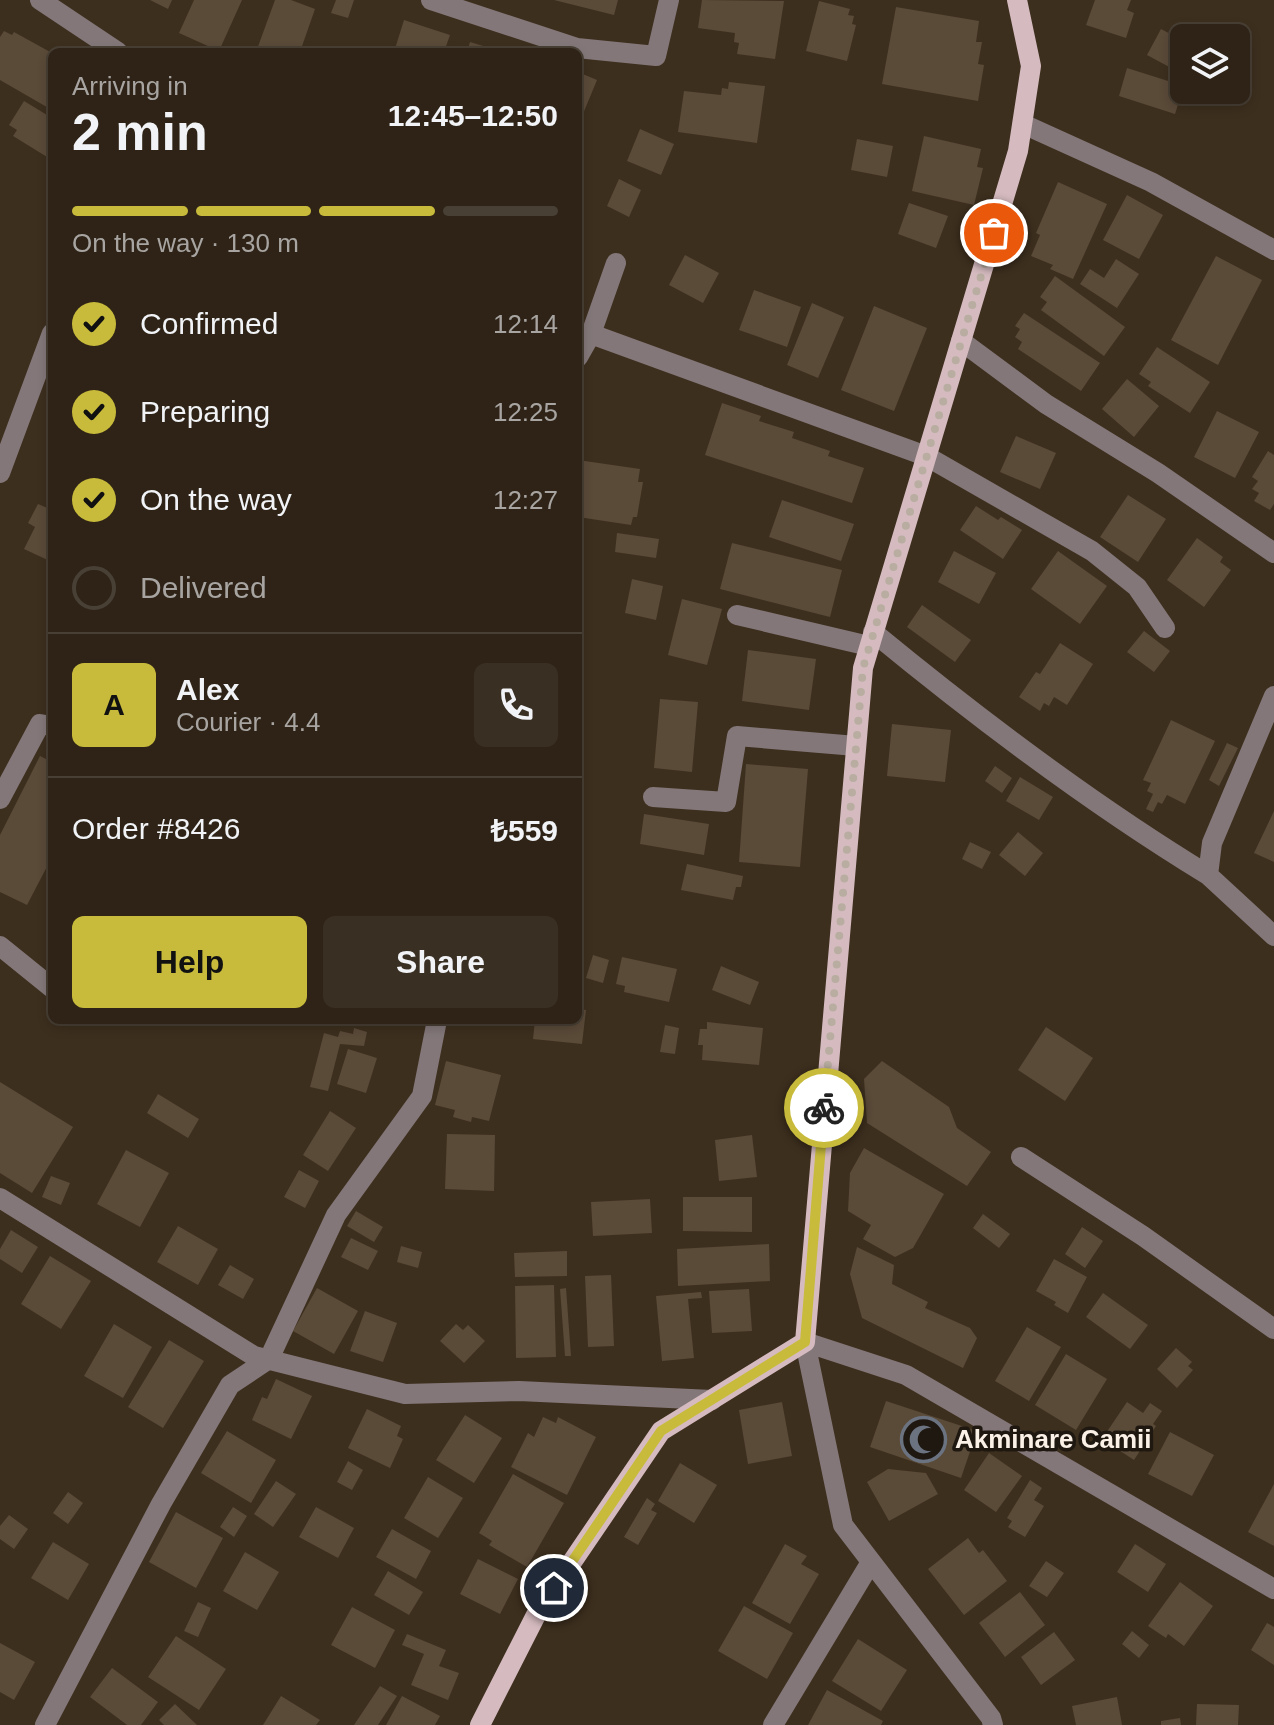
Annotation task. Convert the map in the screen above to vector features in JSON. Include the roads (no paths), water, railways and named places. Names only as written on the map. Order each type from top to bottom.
[{"type":"main road","points":[[480,1725],[536,1615],[661,1431],[805,1342],[863,668],[1018,151],[1031,66],[1017,0]]},
{"type":"street","points":[[40,0],[112,48]]},
{"type":"street","points":[[431,0],[577,48]]},
{"type":"street","points":[[582,49],[656,56],[669,0]]},
{"type":"street","points":[[1023,124],[1151,182],[1274,250]]},
{"type":"street","points":[[616,263],[584,336],[926,456],[1092,551],[1137,587],[1165,628]]},
{"type":"street","points":[[961,341],[1046,404],[1158,473],[1274,553]]},
{"type":"street","points":[[0,473],[48,344]]},
{"type":"street","points":[[737,615],[871,639],[1144,836],[1208,875],[1274,936]]},
{"type":"street","points":[[1208,875],[1212,843],[1274,696]]},
{"type":"street","points":[[0,799],[40,724],[48,725]]},
{"type":"street","points":[[653,797],[726,802],[737,736],[856,746]]},
{"type":"street","points":[[0,946],[48,985]]},
{"type":"street","points":[[45,1725],[161,1504],[230,1385],[269,1359],[336,1215],[422,1096],[436,1024]]},
{"type":"street","points":[[1021,1157],[1143,1236],[1274,1329]]},
{"type":"street","points":[[0,1198],[254,1356],[405,1394],[519,1391],[712,1400]]},
{"type":"street","points":[[993,1725],[991,1718],[843,1525],[805,1342],[906,1375],[1274,1589]]},
{"type":"street","points":[[773,1725],[871,1562]]},
{"type":"place","name":"Akminare Camii","points":[[924,1439]]}]
